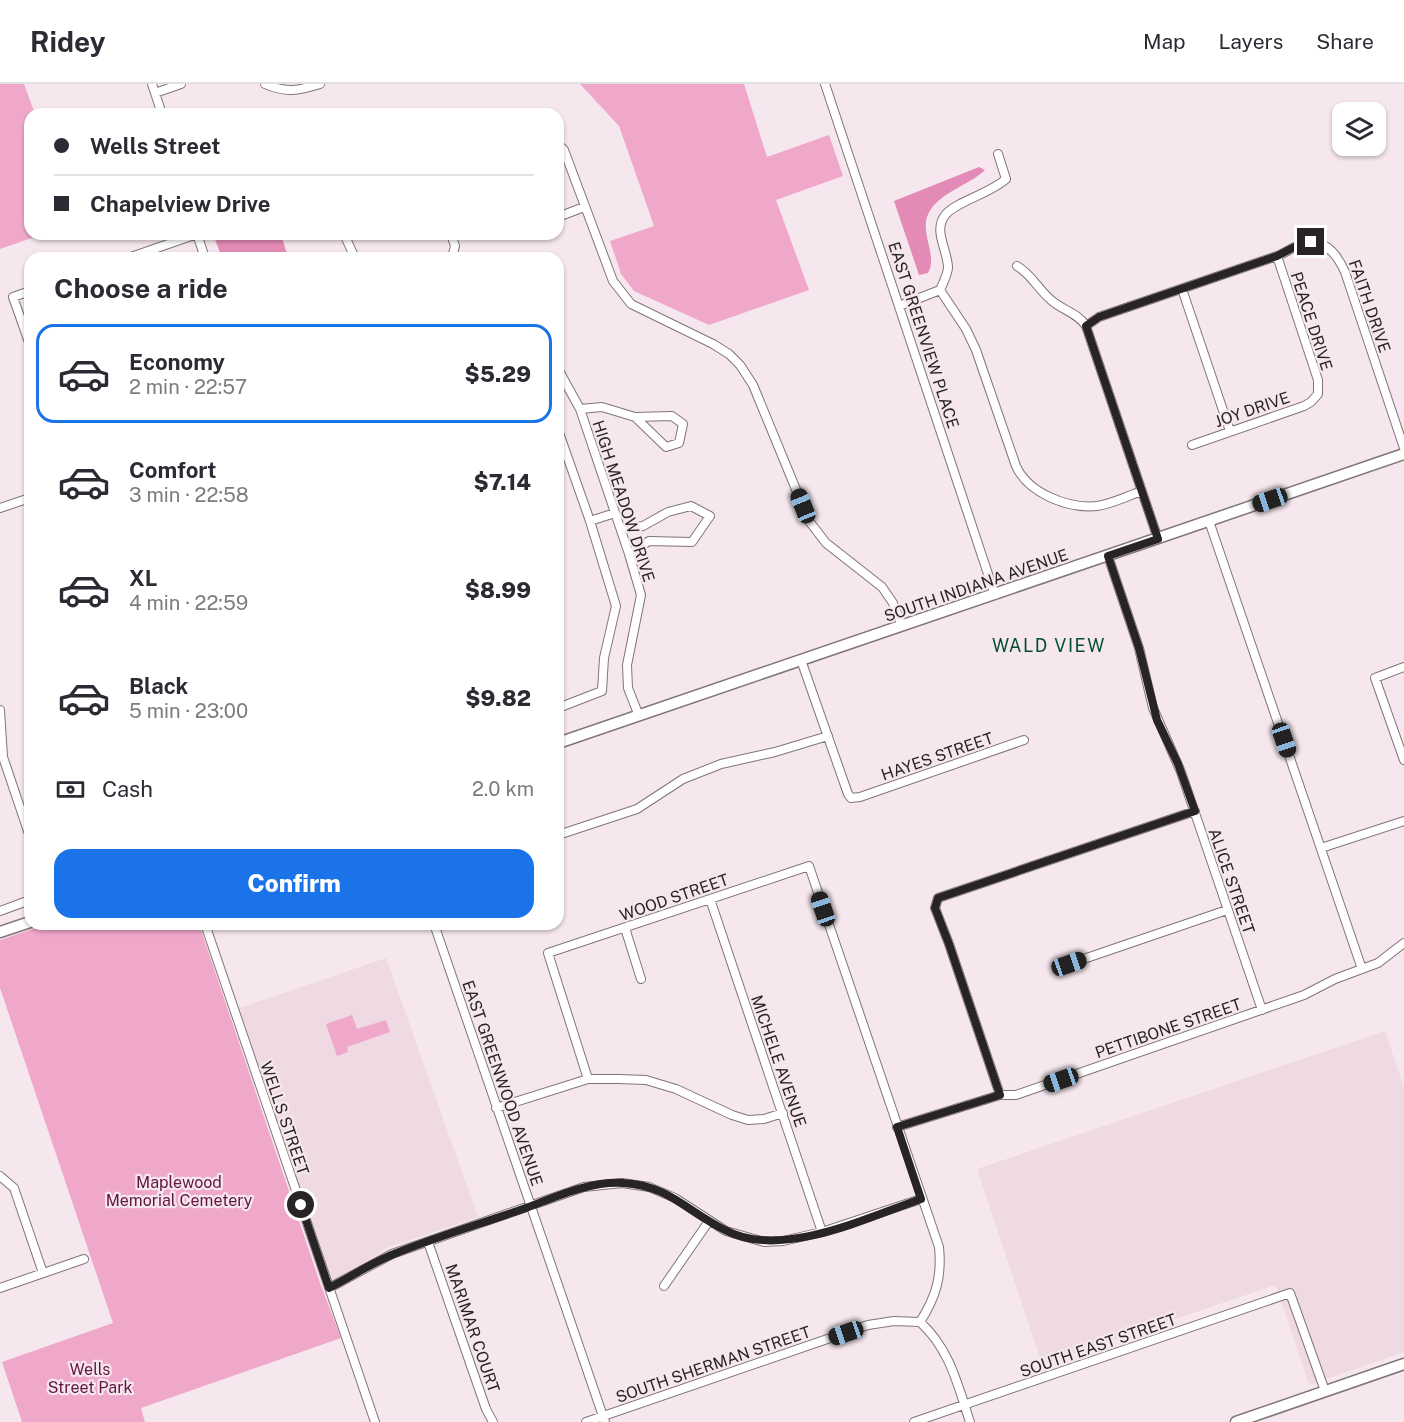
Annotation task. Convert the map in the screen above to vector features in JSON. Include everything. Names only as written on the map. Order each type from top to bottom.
[{"type":"main road","name":"SOUTH INDIANA AVENUE","points":[[564,741],[1404,454]]},
{"type":"main road","points":[[0,932],[24,924]]},
{"type":"main road","points":[[1236,1422],[1404,1364]]},
{"type":"street","points":[[152,84],[160,108]]},
{"type":"street","points":[[154,93],[181,84]]},
{"type":"street","points":[[265,84],[277,89],[299,91],[320,84]]},
{"type":"street","name":"EAST GREENVIEW PLACE","points":[[825,84],[875,228],[995,595]]},
{"type":"street","points":[[564,150],[612,281],[631,304],[713,344],[729,354],[740,365],[753,385],[809,521],[826,543],[882,587],[893,603],[902,626]]},
{"type":"street","points":[[899,306],[940,290],[948,268],[940,231],[943,219],[950,211],[996,187],[1006,179],[998,154]]},
{"type":"street","points":[[564,215],[584,207]]},
{"type":"street","points":[[145,252],[180,240]]},
{"type":"street","name":"FAITH DRIVE","points":[[1277,256],[1305,243],[1317,242],[1335,253],[1345,272],[1404,448]]},
{"type":"street","points":[[1086,326],[1099,317],[1277,256]]},
{"type":"street","name":"PEACE DRIVE","points":[[1277,256],[1318,380],[1318,394]]},
{"type":"street","points":[[1017,266],[1033,278],[1049,299],[1079,318],[1086,326],[1158,539]]},
{"type":"street","points":[[1182,289],[1230,431]]},
{"type":"street","points":[[940,290],[966,329],[976,350],[1016,466],[1026,482],[1045,495],[1083,506],[1105,504],[1142,491]]},
{"type":"street","points":[[24,293],[13,297],[24,328]]},
{"type":"street","name":"HIGH MEADOW DRIVE","points":[[564,380],[580,409],[641,595],[627,665],[628,688],[639,716]]},
{"type":"street","name":"JOY DRIVE","points":[[1192,444],[1304,406],[1318,394]]},
{"type":"street","points":[[580,409],[602,406],[635,417],[672,416],[683,424],[679,443],[666,447],[635,417]]},
{"type":"street","points":[[564,447],[616,606],[604,658],[602,691],[564,706]]},
{"type":"street","points":[[0,508],[24,500]]},
{"type":"street","points":[[621,529],[643,526],[668,512],[691,506],[710,516],[692,542],[649,541],[629,554]]},
{"type":"street","points":[[590,521],[615,513]]},
{"type":"street","points":[[1209,521],[1362,969]]},
{"type":"street","name":"ALICE STREET","points":[[1108,556],[1139,648],[1155,714],[1178,764],[1195,811],[1262,1010]]},
{"type":"street","points":[[564,833],[637,809],[683,779],[721,764],[775,752],[828,736],[801,660]]},
{"type":"street","points":[[1404,668],[1375,678],[1404,760]]},
{"type":"street","points":[[0,710],[3,757],[24,819]]},
{"type":"street","name":"HAYES STREET","points":[[828,736],[851,798],[860,797],[1024,740]]},
{"type":"street","points":[[1000,1095],[935,908],[938,898],[1195,811]]},
{"type":"street","points":[[1321,848],[1404,821]]},
{"type":"street","name":"WOOD STREET","points":[[588,1079],[548,953],[809,866],[897,1127]]},
{"type":"street","name":"MICHELE AVENUE","points":[[710,899],[822,1232]]},
{"type":"street","points":[[0,911],[24,902]]},
{"type":"street","points":[[1069,964],[1227,910]]},
{"type":"street","points":[[625,928],[641,980]]},
{"type":"street","name":"WELLS STREET","points":[[207,930],[375,1422]]},
{"type":"street","name":"EAST GREENWOOD AVENUE","points":[[436,930],[604,1419]]},
{"type":"street","name":"PETTIBONE STREET","points":[[897,1127],[1000,1095],[1016,1095],[1304,995],[1385,959],[1404,943]]},
{"type":"street","points":[[496,1108],[588,1079],[646,1080],[676,1089],[748,1120],[764,1119],[783,1113]]},
{"type":"street","points":[[897,1127],[939,1247],[941,1266],[933,1302],[920,1322],[933,1334],[944,1350],[970,1422]]},
{"type":"street","points":[[0,1176],[14,1188],[43,1274]]},
{"type":"street","points":[[329,1288],[392,1254],[584,1187],[622,1183],[649,1187],[675,1198],[726,1232],[764,1242],[783,1241],[822,1232],[921,1199]]},
{"type":"street","points":[[664,1286],[709,1221]]},
{"type":"street","name":"MARIMAR COURT","points":[[429,1242],[486,1409],[493,1422]]},
{"type":"street","points":[[0,1288],[84,1259]]},
{"type":"street","name":"SOUTH EAST STREET","points":[[914,1422],[1290,1293],[1325,1391]]},
{"type":"street","name":"SOUTH SHERMAN STREET","points":[[586,1422],[604,1419],[868,1325],[894,1320],[920,1322]]},
{"type":"shaded area","points":[[979,167],[985,170],[943,197],[931,209],[927,217],[926,233],[931,265],[928,273],[919,275],[894,201]]},
{"type":"shaded area","points":[[215,240],[283,240],[286,252],[220,252]]},
{"type":"shaded area","points":[[386,958],[478,1217],[386,1248],[348,1275],[331,1281],[239,1008]]},
{"type":"shaded area","points":[[1385,1031],[1404,1088],[1404,1352],[1309,1385],[1276,1285],[1042,1364],[977,1169]]},
{"type":"green space","points":[[0,84],[24,84],[33,108],[24,108],[26,240],[0,249]]},
{"type":"green space","points":[[580,84],[744,84],[767,157],[829,135],[843,176],[776,200],[809,290],[709,325],[634,291],[621,274],[610,241],[654,226],[619,126]]},
{"type":"green space","name":"Maplewood Memorial Cemetery","points":[[29,930],[201,930],[320,1283],[341,1338],[141,1408],[145,1422],[22,1422],[2,1362],[113,1323],[0,988],[0,940]]},
{"type":"green space","points":[[352,1015],[357,1029],[386,1020],[390,1032],[347,1047],[348,1052],[337,1056],[326,1024]]},
{"type":"district","name":"WALD VIEW","points":[[1049,646]]},
{"type":"route","points":[[301,1205],[329,1288],[392,1254],[584,1187],[622,1183],[649,1187],[675,1198],[726,1232],[764,1242],[798,1239],[921,1199],[897,1127],[1000,1095],[935,908],[938,898],[1195,811],[1178,764],[1157,720],[1139,648],[1108,556],[1158,539],[1086,326],[1099,317],[1277,256],[1300,244],[1311,242]]},
{"type":"park label","name":"Wells Street Park","points":[[90,1378]]}]
